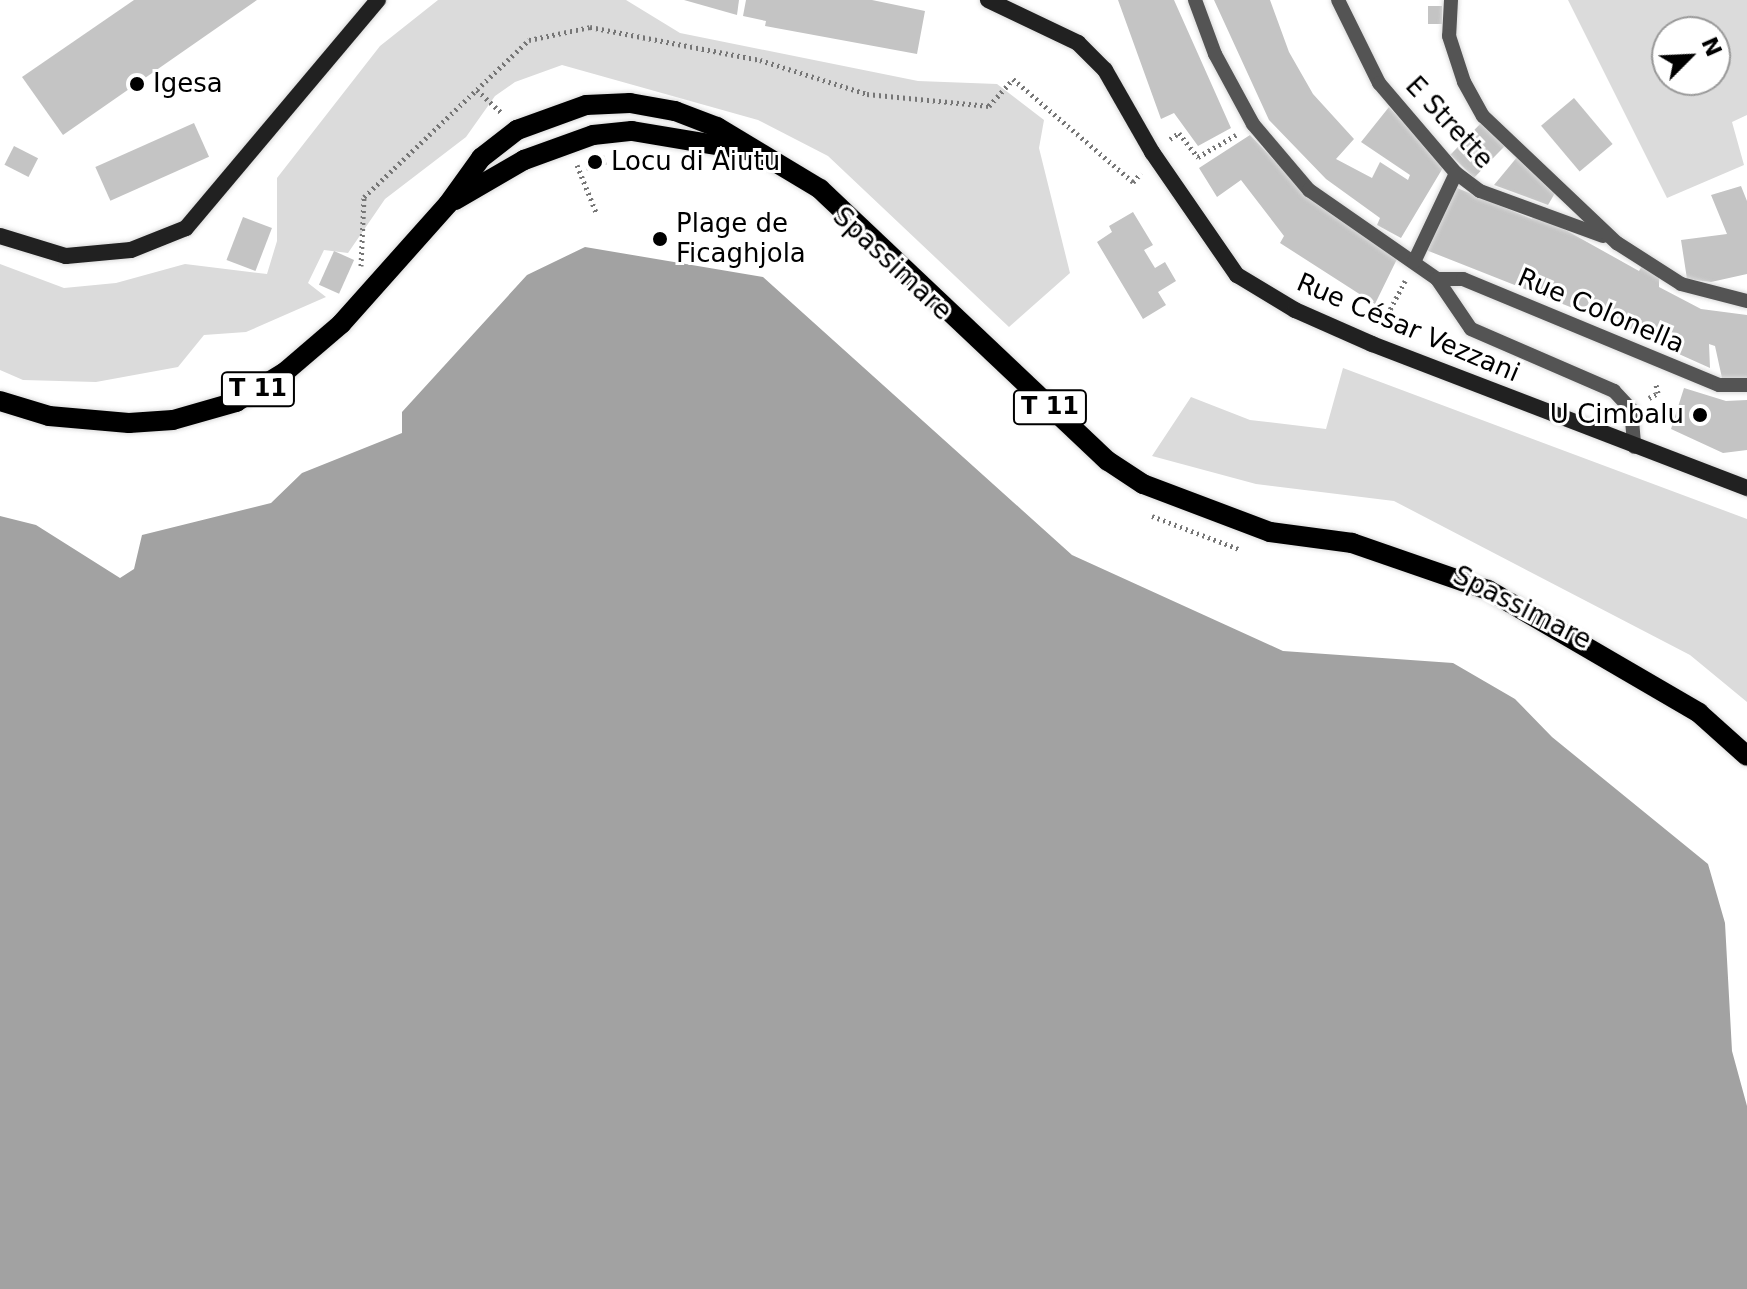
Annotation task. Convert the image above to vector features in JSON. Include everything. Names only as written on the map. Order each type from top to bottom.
[{"type":"main road","points":[[0,236],[66,256],[131,250],[186,228],[378,0]]},
{"type":"main road","name":"Rue César Vezzani","points":[[988,0],[1078,43],[1105,70],[1152,152],[1237,275],[1295,310],[1372,344],[1744,487]]},
{"type":"main road","name":"T 11","points":[[0,401],[49,416],[129,423],[173,420],[236,402],[285,372],[341,324],[448,204],[481,158],[517,130],[586,105],[630,103],[675,111],[717,127],[820,189],[869,231],[1108,461],[1143,484],[1270,532],[1383,551],[1488,590],[1699,713],[1747,756]]},
{"type":"main road","name":"T 11","points":[[448,204],[524,160],[593,135],[632,131],[759,153]]},
{"type":"lane","points":[[1195,0],[1215,54],[1253,124],[1309,190],[1437,279],[1471,329],[1614,391],[1631,409],[1634,447]]},
{"type":"lane","name":"E Strette","points":[[1338,0],[1379,83],[1456,173],[1480,191],[1575,223],[1617,243]]},
{"type":"lane","points":[[1451,0],[1449,36],[1464,82],[1483,116],[1617,243],[1681,284],[1747,301]]},
{"type":"lane","points":[[1414,262],[1456,173]]},
{"type":"lane","name":"Rue Colonella","points":[[1437,279],[1463,279],[1719,385],[1747,385]]},
{"type":"path","points":[[477,90],[492,105]]},
{"type":"path","points":[[1152,152],[1179,133],[1198,157],[1253,124]]},
{"type":"path","points":[[588,155],[573,157],[596,212]]},
{"type":"path","points":[[1372,344],[1414,262]]},
{"type":"path","points":[[1631,409],[1658,393],[1660,386],[1647,379]]},
{"type":"path","points":[[1148,514],[1174,529],[1254,552]]},
{"type":"shaded area","points":[[438,0],[626,0],[680,33],[918,81],[997,84],[1044,120],[1039,148],[1070,273],[1009,327],[828,156],[758,120],[562,65],[515,82],[495,96],[466,137],[385,199],[348,253],[324,250],[308,283],[326,297],[246,332],[204,335],[178,367],[96,382],[23,380],[0,370],[0,264],[64,288],[116,283],[185,264],[267,274],[277,241],[277,178],[380,46]]},
{"type":"shaded area","points":[[1568,0],[1747,0],[1747,115],[1732,122],[1744,165],[1667,198]]},
{"type":"shaded area","points":[[585,247],[763,277],[1072,555],[1283,651],[1453,663],[1515,699],[1552,737],[1708,864],[1725,923],[1732,1051],[1747,1106],[1747,1289],[0,1289],[0,516],[36,525],[120,578],[134,569],[142,535],[271,503],[302,473],[402,433],[402,412],[527,275]]},
{"type":"shaded area","points":[[1343,368],[1747,519],[1747,702],[1690,655],[1394,501],[1256,484],[1152,456],[1191,397],[1250,420],[1326,429]]},
{"type":"building","points":[[134,0],[257,0],[63,135],[22,77]]},
{"type":"building","points":[[684,0],[739,0],[737,15]]},
{"type":"building","points":[[746,0],[872,0],[925,11],[917,54],[765,26],[766,21],[743,16]]},
{"type":"building","points":[[1118,0],[1174,0],[1231,128],[1198,146],[1174,113],[1161,119]]},
{"type":"building","points":[[1214,0],[1270,0],[1289,52],[1313,94],[1354,139],[1336,159],[1372,178],[1380,162],[1408,180],[1410,175],[1361,142],[1389,107],[1444,166],[1401,238],[1377,225],[1380,218],[1326,179],[1269,120]]},
{"type":"building","points":[[1428,6],[1442,6],[1442,24],[1428,24]]},
{"type":"building","points":[[1574,98],[1613,144],[1580,172],[1541,126]]},
{"type":"building","points":[[1483,121],[1507,144],[1474,178],[1450,155]]},
{"type":"building","points":[[194,123],[209,157],[110,201],[95,167]]},
{"type":"building","points":[[1250,135],[1315,203],[1397,259],[1375,304],[1280,243],[1284,236],[1241,180],[1217,197],[1199,168]]},
{"type":"building","points":[[14,146],[38,158],[29,177],[4,165]]},
{"type":"building","name":"Locu di Aiutu","points":[[604,155],[607,165],[587,171],[584,161]]},
{"type":"building","points":[[1518,156],[1555,193],[1548,205],[1494,185]]},
{"type":"building","points":[[1450,185],[1532,219],[1535,213],[1639,271],[1642,266],[1659,277],[1659,287],[1701,309],[1747,315],[1747,379],[1722,378],[1715,346],[1709,344],[1710,368],[1641,337],[1595,301],[1588,314],[1426,250]]},
{"type":"building","points":[[1741,186],[1747,201],[1747,274],[1711,282],[1687,279],[1681,240],[1727,234],[1711,195]]},
{"type":"building","points":[[1133,212],[1153,245],[1144,250],[1155,268],[1165,262],[1176,281],[1158,292],[1166,305],[1143,319],[1097,242],[1112,232],[1109,226]]},
{"type":"building","points":[[243,217],[272,228],[255,271],[227,260]]},
{"type":"building","points":[[334,251],[354,260],[339,294],[319,285]]},
{"type":"building","name":"U Cimbalu","points":[[1684,388],[1726,401],[1747,400],[1747,450],[1723,453],[1671,429]]},
{"type":"place","name":"Igesa","points":[[137,84]]},
{"type":"place","name":"Locu di Aiutu","points":[[595,162]]},
{"type":"place","name":"Plage de Ficaghjola","points":[[660,239]]},
{"type":"place","name":"U Cimbalu","points":[[1700,415]]}]
